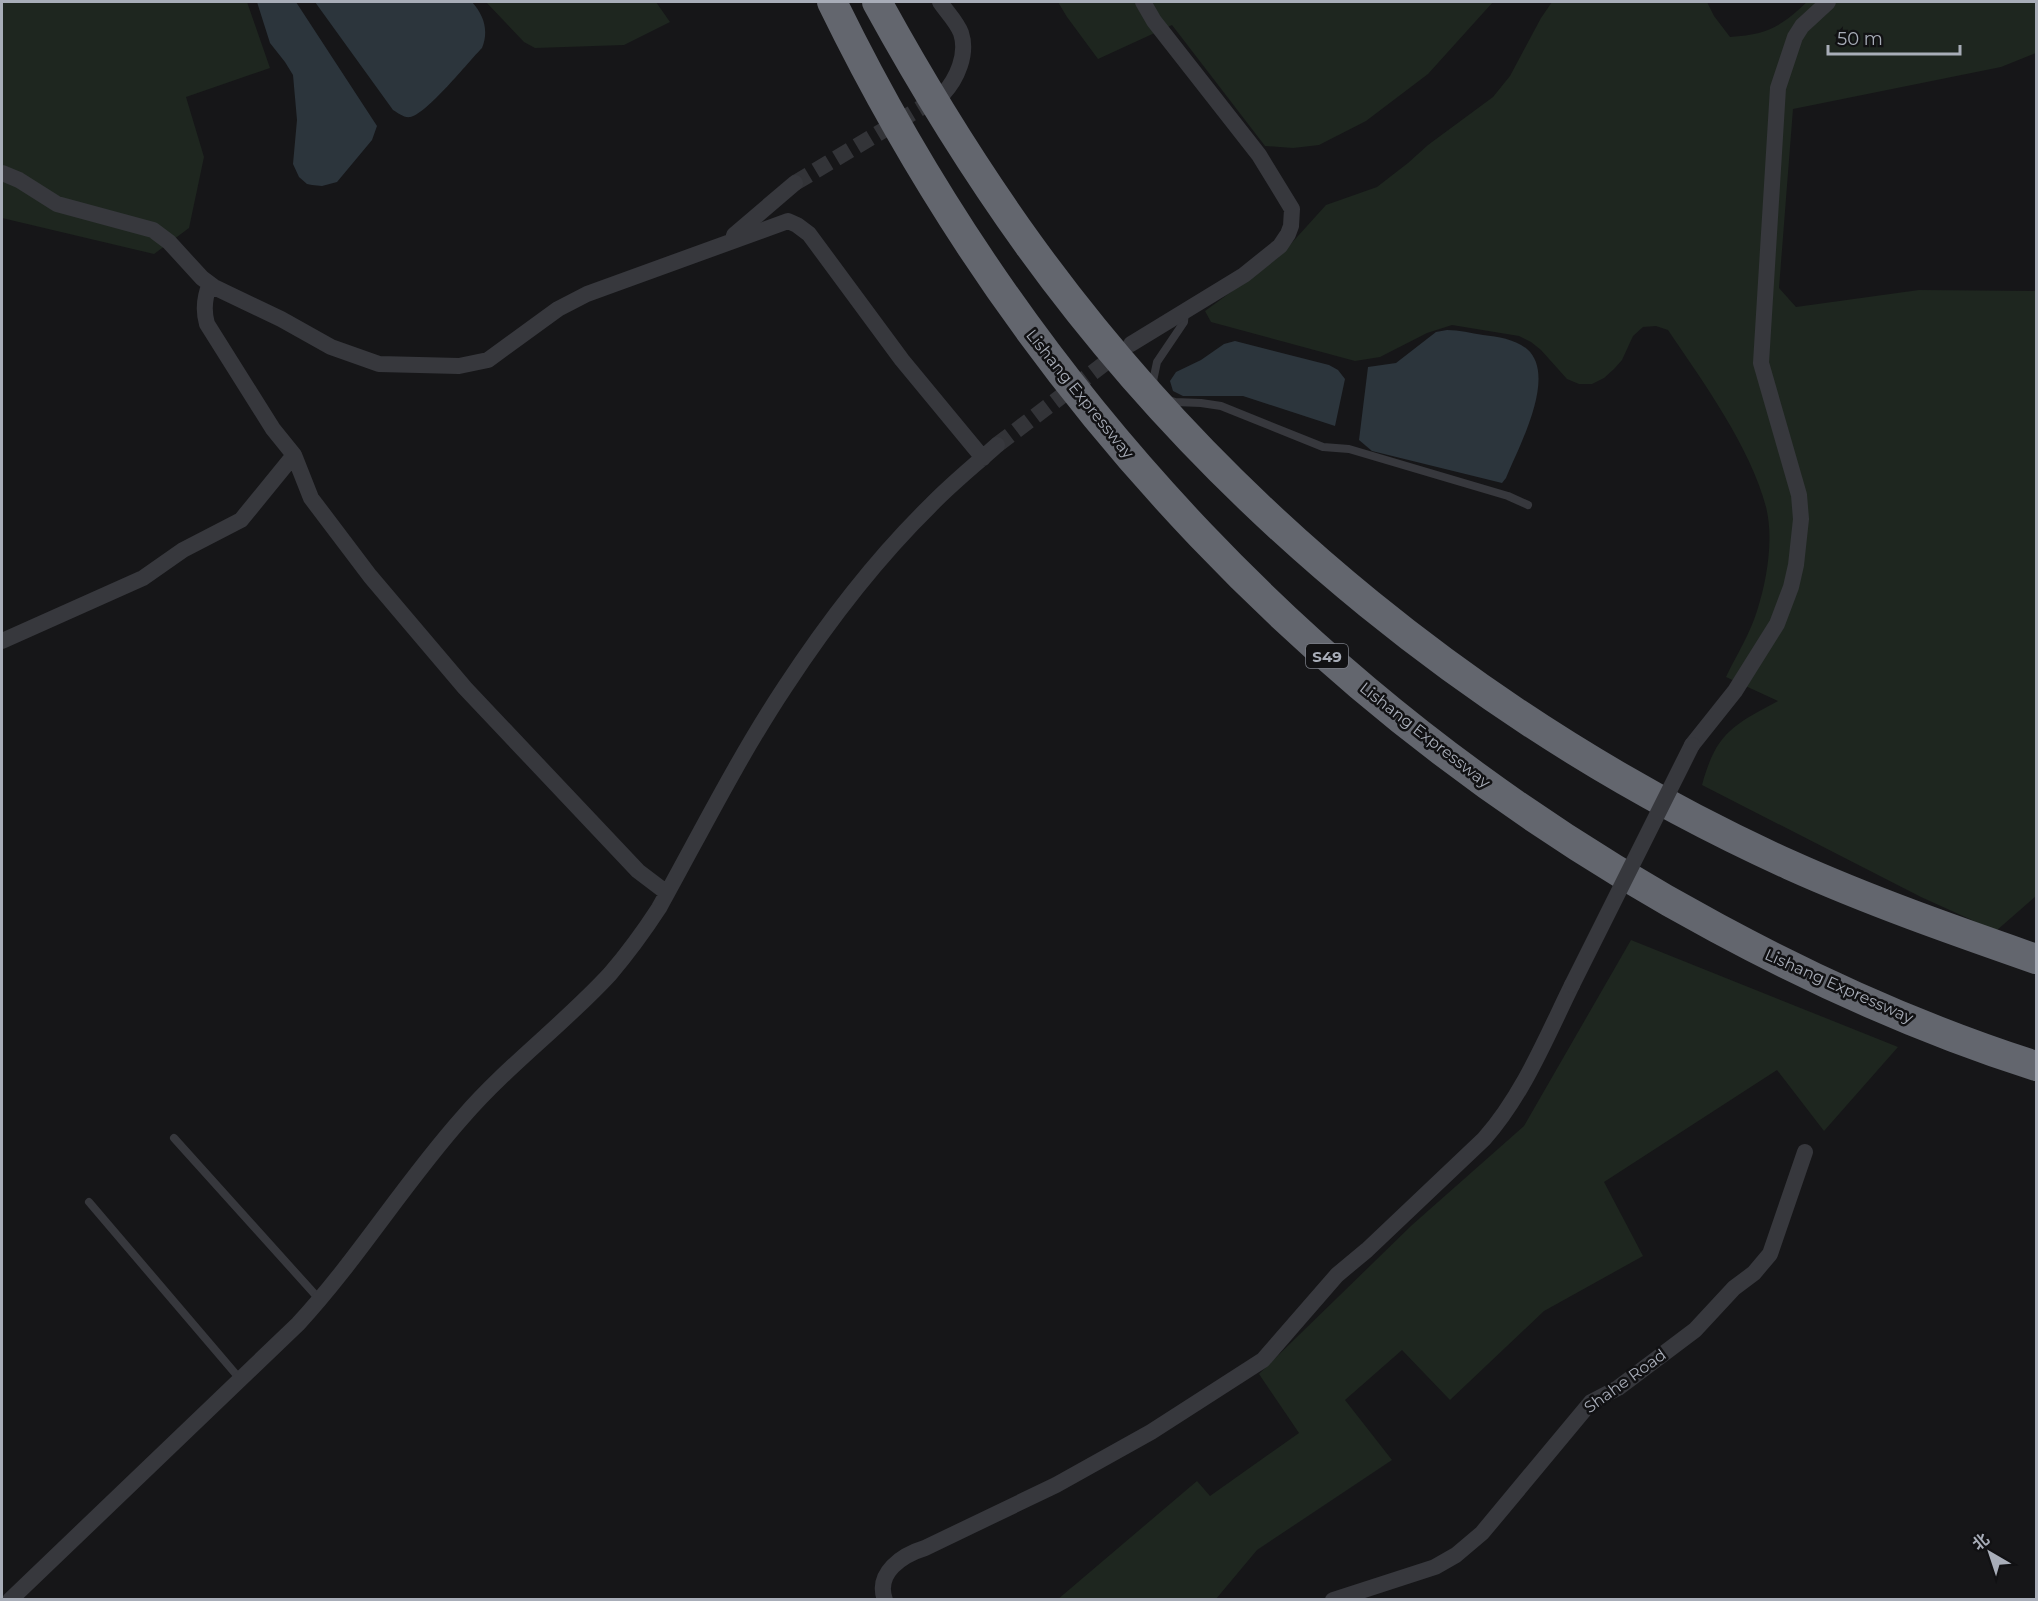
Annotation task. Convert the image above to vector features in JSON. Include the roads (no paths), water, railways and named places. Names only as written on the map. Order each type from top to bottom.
[{"type":"highway","name":"Lishang Expressway","points":[[832,2],[890,114],[928,180],[981,261],[1056,367],[1182,515],[1313,644],[1370,694],[1490,786],[1561,835],[1644,887],[1748,944],[1826,982],[1955,1037],[2037,1066]]},
{"type":"highway","points":[[878,2],[912,66],[969,157],[1030,246],[1074,304],[1151,395],[1217,465],[1322,564],[1377,610],[1536,725],[1605,768],[1666,802],[1790,865],[1919,918],[2037,959]]},
{"type":"street","points":[[940,2],[961,32],[963,45],[959,70],[950,87],[943,94]]},
{"type":"street","points":[[1131,344],[1244,274],[1280,246],[1292,226],[1292,209],[1259,155],[1154,21],[1143,2]]},
{"type":"street","points":[[885,1599],[882,1586],[886,1576],[891,1568],[906,1555],[1056,1485],[1151,1432],[1263,1360],[1324,1289],[1484,1139],[1498,1123],[1520,1089],[1692,745],[1735,691],[1778,624],[1791,587],[1800,542],[1799,495],[1761,363],[1778,88],[1795,37],[1802,26],[1828,2]]},
{"type":"street","points":[[2,173],[19,180],[57,204],[153,230],[169,242],[210,284],[331,347],[379,364],[459,366],[488,360],[558,309],[587,294],[788,221],[809,234],[902,360],[983,458]]},
{"type":"street","points":[[724,244],[795,183]]},
{"type":"street","points":[[210,284],[206,292],[204,308],[211,331],[273,429],[294,455],[310,498],[370,576],[473,696],[638,872],[667,893]]},
{"type":"street","points":[[10,1599],[298,1324],[320,1300],[445,1138],[514,1063],[610,973],[644,930],[667,893],[757,731],[815,642],[905,532],[930,505],[997,445]]},
{"type":"street","points":[[2,641],[143,578],[183,550],[241,520],[294,455]]},
{"type":"street","name":"Shahe Road","points":[[1333,1599],[1436,1567],[1462,1551],[1482,1533],[1591,1402],[1617,1388],[1695,1330],[1734,1288],[1754,1274],[1770,1254],[1805,1152]]},
{"type":"lane","points":[[1185,310],[1184,322],[1154,368],[1153,381],[1163,398],[1175,402],[1221,406],[1323,447],[1349,449],[1508,496],[1528,505]]},
{"type":"lane","points":[[174,1138],[320,1300]]},
{"type":"lane","points":[[88,1202],[240,1379]]},
{"type":"tunnel","points":[[795,183],[939,97]]},
{"type":"tunnel","points":[[997,445],[1121,351]]}]
